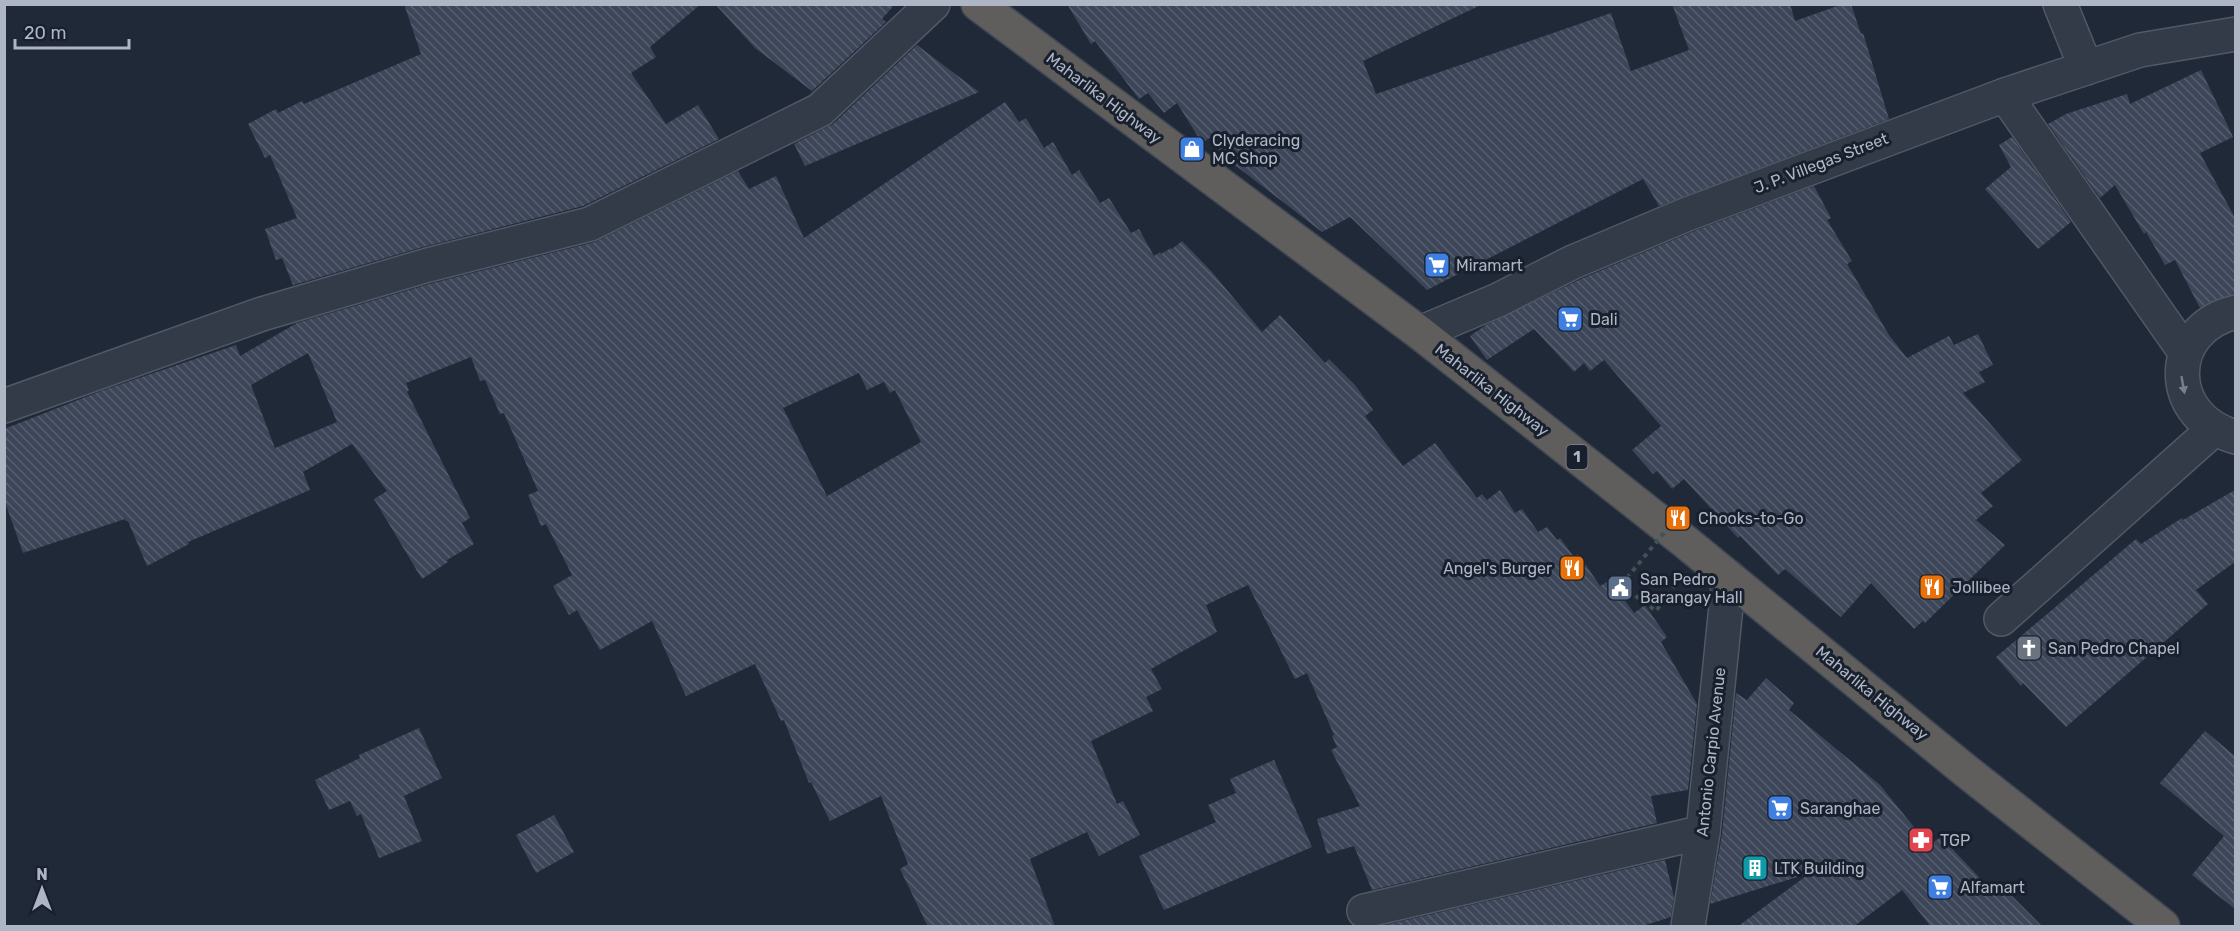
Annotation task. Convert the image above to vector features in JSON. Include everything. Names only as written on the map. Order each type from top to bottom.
[{"type":"highway","name":"Maharlika Highway","points":[[978,4],[1420,333],[1729,577],[1966,771],[2163,927]]},
{"type":"street","points":[[4,406],[262,314],[428,265],[590,224],[820,110],[933,4]]},
{"type":"street","points":[[2060,4],[2086,68]]},
{"type":"street","name":"J. P. Villegas Street","points":[[1420,333],[1498,300],[1573,262],[1685,215],[2005,95],[2140,51],[2235,34]]},
{"type":"street","points":[[2005,95],[2185,352]]},
{"type":"street","points":[[2001,619],[2225,433],[2196,415],[2185,396],[2181,374],[2185,352],[2196,333],[2213,319],[2235,312]]},
{"type":"street","name":"Antonio Carpio Avenue","points":[[1688,927],[1703,832],[1729,577]]},
{"type":"street","points":[[1364,911],[1703,832]]},
{"type":"path","points":[[1656,611],[1621,585],[1682,511]]},
{"type":"building","points":[[404,4],[701,4],[650,47],[656,57],[631,73],[666,124],[698,105],[719,139],[583,206],[423,247],[293,285],[282,258],[276,260],[265,229],[297,218],[270,155],[265,158],[248,124],[276,109],[278,113],[302,101],[304,104],[421,54]]},
{"type":"building","points":[[715,4],[895,4],[882,19],[886,22],[812,91],[755,48]]},
{"type":"building","points":[[1067,4],[1483,4],[1363,61],[1376,94],[1611,13],[1631,71],[1689,50],[1672,4],[1790,4],[1795,21],[1843,4],[1851,4],[1861,34],[1863,33],[1889,119],[1659,206],[1643,179],[1427,290],[1350,217],[1322,232],[1223,156],[1211,137],[1202,143],[1177,103],[1164,113],[1148,93],[1139,99],[1095,41],[1091,44]]},
{"type":"building","points":[[917,45],[979,92],[805,166],[794,144],[833,124]]},
{"type":"building","points":[[2201,70],[2233,137],[2200,153],[2235,218],[2235,293],[2200,308],[2175,260],[2165,265],[2115,185],[2100,198],[2048,124],[2066,114],[2127,94],[2130,104]]},
{"type":"building","points":[[1005,102],[1019,122],[1026,118],[1044,148],[1053,142],[1072,175],[1079,170],[1100,203],[1109,198],[1131,233],[1139,229],[1154,256],[1172,249],[1182,241],[1212,272],[1262,332],[1280,315],[1325,363],[1329,359],[1355,385],[1373,410],[1365,416],[1403,466],[1435,443],[1477,498],[1482,494],[1487,500],[1500,490],[1515,513],[1522,509],[1538,532],[1547,527],[1557,540],[1560,538],[1574,557],[1577,554],[1600,586],[1610,580],[1634,613],[1645,605],[1667,637],[1661,642],[1697,704],[1688,790],[1651,796],[1657,823],[1372,890],[1354,846],[1327,854],[1317,819],[1360,806],[1331,750],[1337,747],[1332,736],[1334,735],[1307,673],[1295,679],[1248,585],[1206,605],[1217,632],[1151,669],[1162,689],[1146,697],[1153,711],[1091,741],[1117,804],[1123,801],[1140,835],[1099,856],[1087,832],[1030,859],[1055,927],[928,927],[900,869],[908,864],[881,796],[830,821],[811,782],[809,783],[784,720],[781,721],[755,664],[686,696],[652,621],[600,650],[577,610],[569,615],[553,586],[572,575],[546,524],[541,526],[528,495],[538,491],[504,413],[500,414],[485,380],[480,381],[471,357],[406,383],[409,390],[407,392],[470,518],[462,523],[474,544],[447,560],[448,562],[422,579],[374,499],[387,491],[352,444],[303,472],[310,490],[188,542],[189,544],[147,566],[128,521],[125,519],[23,553],[4,499],[4,429],[101,391],[236,345],[240,356],[297,323],[433,283],[595,242],[738,171],[749,189],[776,176],[804,238]],"holes":[[[308,353],[337,422],[275,448],[251,385]],[[859,373],[867,390],[884,382],[890,393],[895,390],[921,442],[827,496],[783,408]]]},
{"type":"building","points":[[2012,137],[2071,222],[2038,249],[1985,189],[2011,167],[1999,145]]},
{"type":"building","points":[[1814,186],[1831,218],[1827,220],[1852,261],[1847,264],[1889,335],[1907,358],[1949,336],[1954,345],[1978,334],[1993,365],[1979,372],[1985,382],[1963,393],[2022,460],[1981,493],[1993,506],[1976,520],[2005,545],[1925,623],[1923,621],[1914,629],[1871,583],[1841,617],[1785,569],[1778,575],[1740,536],[1738,538],[1684,479],[1672,489],[1657,471],[1653,474],[1632,450],[1661,426],[1604,360],[1590,371],[1584,363],[1574,372],[1534,329],[1487,360],[1470,336],[1486,325],[1581,279],[1692,232]]},
{"type":"building","points":[[2235,490],[2235,562],[2196,590],[2208,604],[2066,727],[2023,683],[2021,686],[1996,657],[2136,539],[2141,544],[2182,518],[2183,520]]},
{"type":"building","points":[[1766,678],[1794,703],[1789,710],[1880,785],[1918,832],[1921,830],[1932,843],[1941,837],[1994,893],[2001,885],[2043,927],[1931,927],[1902,890],[1853,927],[1737,927],[1810,873],[1710,904],[1722,834],[1736,693],[1747,700]]},
{"type":"building","points":[[419,728],[442,778],[404,796],[422,841],[379,858],[361,814],[357,816],[350,801],[329,810],[315,780],[360,758],[359,755]]},
{"type":"building","points":[[2205,731],[2235,756],[2235,909],[2192,875],[2224,836],[2160,783]]},
{"type":"building","points":[[1274,760],[1312,847],[1164,910],[1139,856],[1216,822],[1208,805],[1236,793],[1230,779]]},
{"type":"building","points":[[554,815],[574,852],[536,873],[516,835]]},
{"type":"building","points":[[1665,860],[1674,897],[1671,917],[1639,927],[1385,925]]},
{"type":"place","name":"Clyderacing MC Shop","points":[[1192,149]]},
{"type":"place","name":"Miramart","points":[[1437,265]]},
{"type":"place","name":"Dali","points":[[1570,319]]},
{"type":"place","name":"Chooks-to-Go","points":[[1678,518]]},
{"type":"place","name":"Angel's Burger","points":[[1572,568]]},
{"type":"place","name":"Jollibee","points":[[1932,587]]},
{"type":"place","name":"San Pedro Barangay Hall","points":[[1620,588]]},
{"type":"place","name":"San Pedro Chapel","points":[[2029,648]]},
{"type":"place","name":"Saranghae","points":[[1780,808]]},
{"type":"place","name":"TGP","points":[[1921,840]]},
{"type":"place","name":"LTK Building","points":[[1755,868]]},
{"type":"place","name":"Alfamart","points":[[1940,887]]}]
